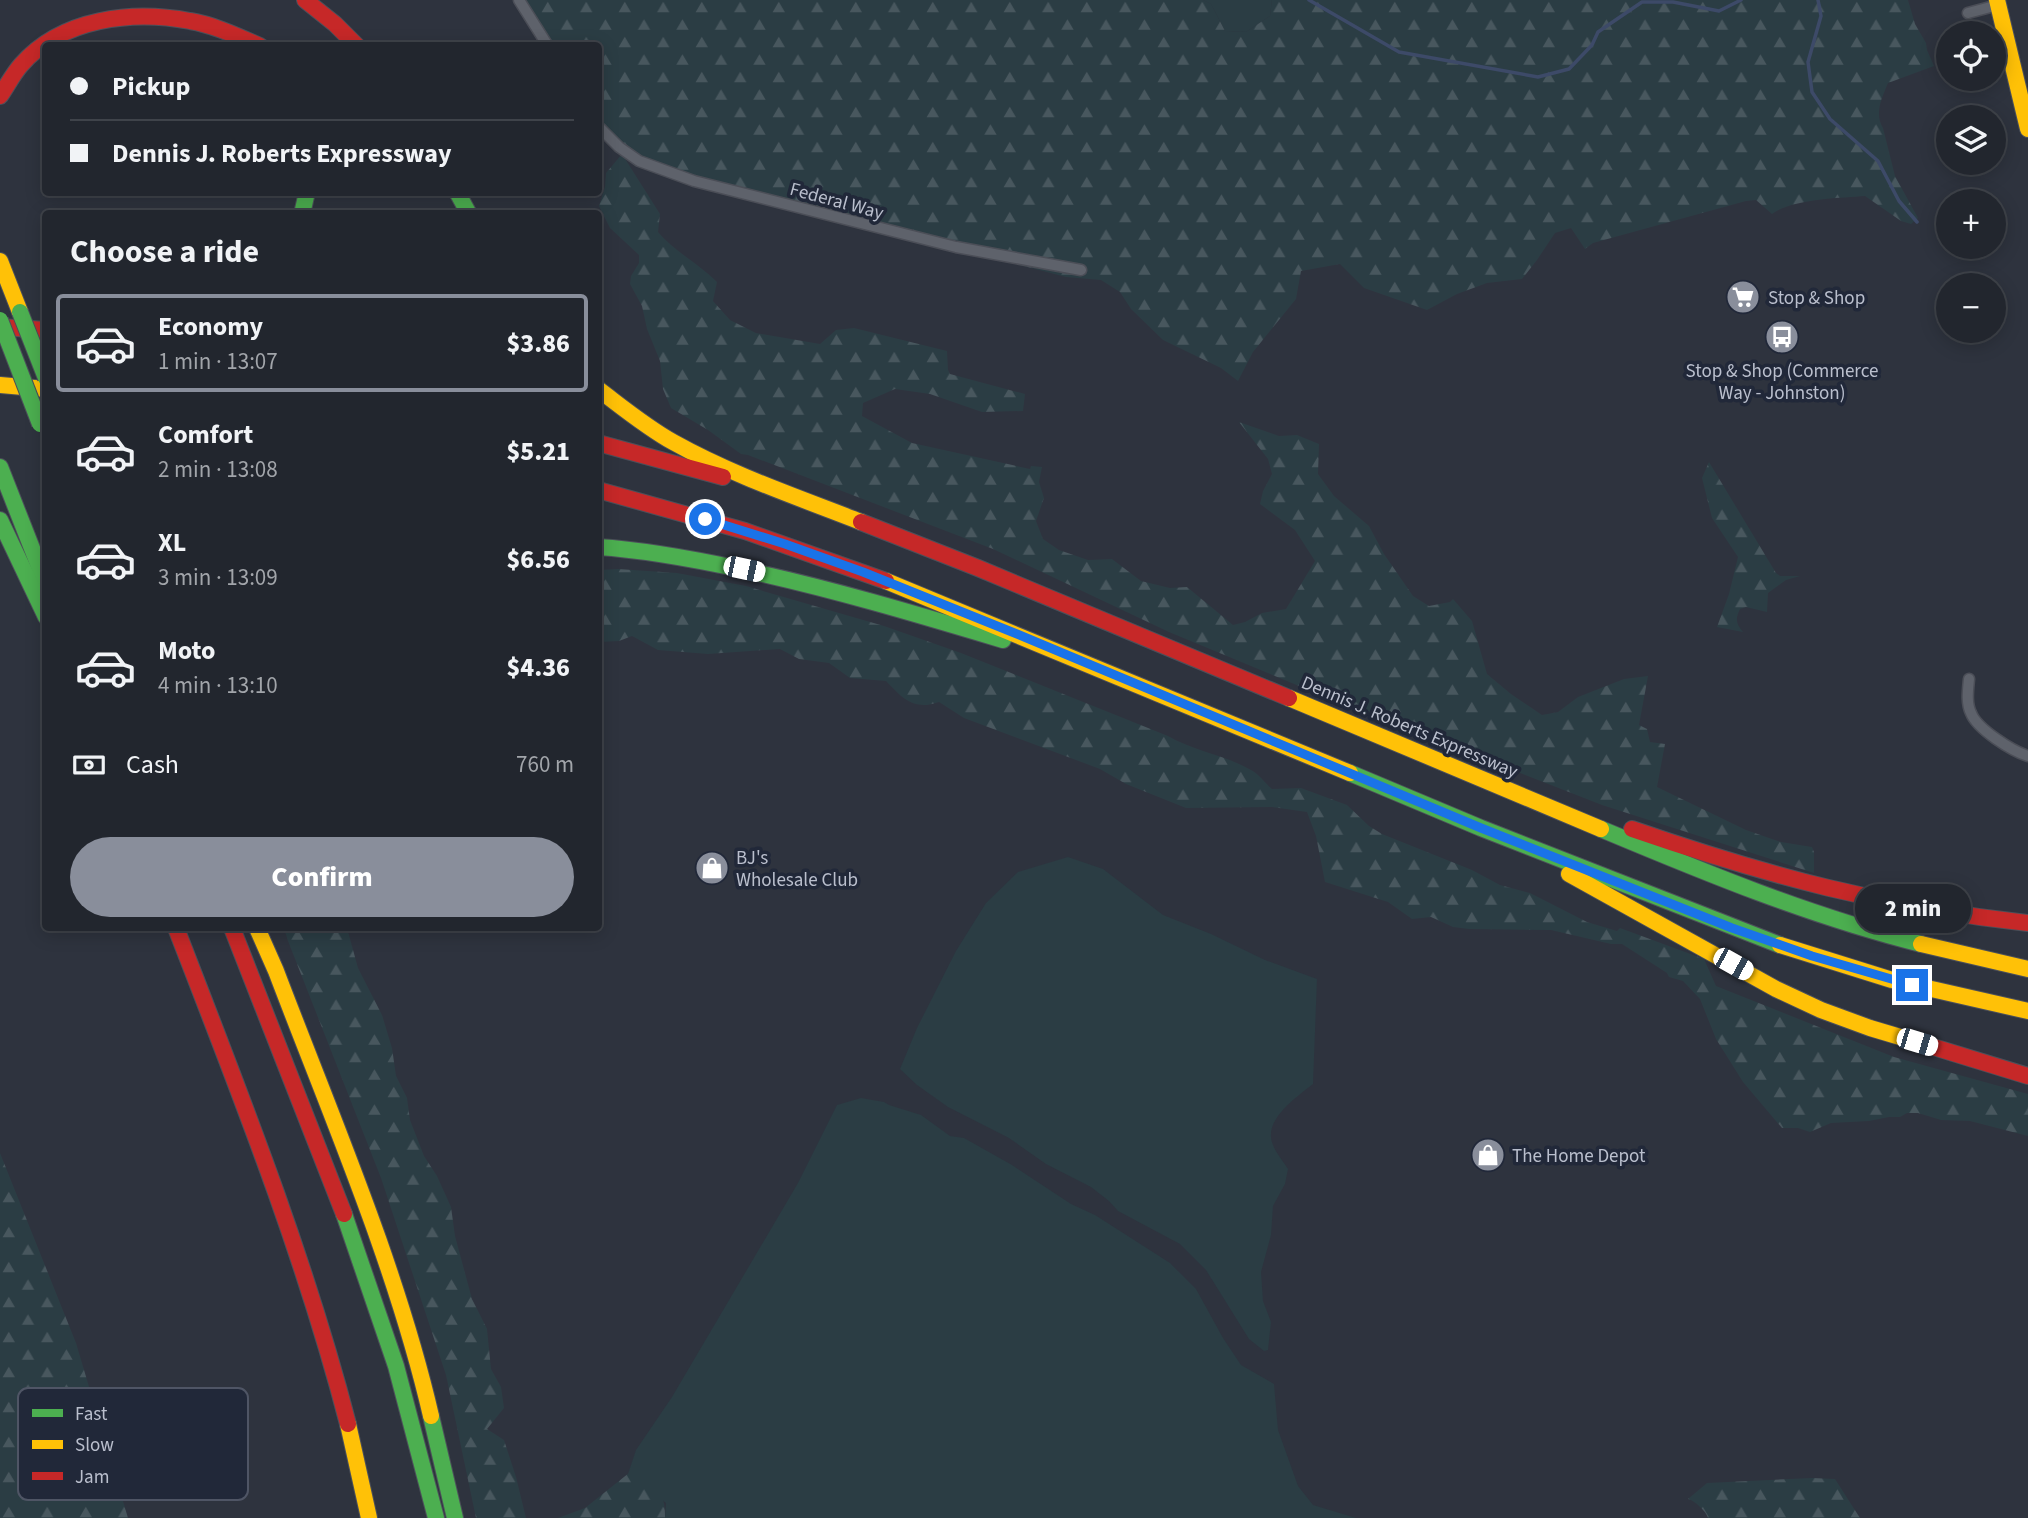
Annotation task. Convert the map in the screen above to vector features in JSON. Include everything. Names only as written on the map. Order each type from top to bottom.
[{"type":"main road","points":[[305,0],[353,42]]},
{"type":"main road","points":[[0,96],[21,62],[53,31],[94,10],[144,1]]},
{"type":"main road","points":[[164,2],[191,7],[216,16],[255,42]]},
{"type":"main road","points":[[1997,3],[2028,129]]},
{"type":"main road","points":[[0,255],[2,267],[42,368]]},
{"type":"main road","points":[[0,320],[42,429]]},
{"type":"main road","points":[[0,328],[42,330]]},
{"type":"main road","points":[[0,328],[42,336]]},
{"type":"main road","points":[[0,385],[42,389]]},
{"type":"main road","points":[[602,392],[636,418],[688,451],[786,491]]},
{"type":"main road","points":[[602,444],[713,475],[786,491]]},
{"type":"main road","points":[[0,467],[42,574]]},
{"type":"main road","points":[[602,491],[745,531],[824,558],[1114,674],[1481,828],[1732,928],[1892,980],[2028,1011]]},
{"type":"main road","name":"Dennis J. Roberts Expressway","points":[[786,491],[978,568],[1700,871],[1804,910],[1923,946],[2028,969]]},
{"type":"main road","points":[[0,520],[42,609]]},
{"type":"main road","points":[[602,547],[687,558],[814,585],[1114,674]]},
{"type":"main road","points":[[1437,760],[1683,847],[1790,881],[1906,907],[2028,923]]},
{"type":"main road","points":[[1481,828],[1629,906],[1776,989],[1821,1010],[1870,1028],[2028,1076]]},
{"type":"main road","points":[[177,931],[245,1106],[305,1274],[339,1392],[369,1518]]},
{"type":"main road","points":[[233,931],[375,1303],[400,1382],[436,1518]]},
{"type":"main road","points":[[260,931],[397,1294],[422,1377],[455,1518]]},
{"type":"street","points":[[519,0],[545,42]]},
{"type":"street","points":[[1968,13],[1997,3]]},
{"type":"street","name":"Federal Way","points":[[602,130],[639,162],[694,181],[956,247],[1081,270]]},
{"type":"street","points":[[1969,680],[1968,700],[1971,714],[1997,738],[2028,756]]},
{"type":"green space","points":[[520,0],[1203,0],[1211,4],[1225,31],[1246,32],[1270,16],[1272,0],[1908,0],[1915,24],[1926,43],[1934,66],[1888,83],[1879,111],[1895,176],[1918,218],[1911,224],[1901,221],[1865,196],[1804,202],[1772,214],[1756,200],[1746,201],[1593,243],[1585,249],[1571,228],[1555,233],[1522,279],[1487,283],[1457,294],[1427,310],[1364,288],[1340,264],[1301,271],[1296,299],[1253,352],[1238,381],[1221,368],[1163,340],[1131,309],[1120,292],[1101,280],[1066,277],[707,183],[626,153],[602,127],[602,42],[547,42]]},
{"type":"green space","points":[[1203,0],[1272,0],[1270,16],[1246,32],[1225,31],[1211,4]]},
{"type":"green space","points":[[622,154],[660,214],[658,232],[717,282],[713,301],[730,320],[756,333],[820,344],[836,330],[854,328],[947,351],[950,374],[1025,394],[1023,411],[982,412],[930,394],[895,389],[863,403],[862,416],[912,443],[1030,469],[1031,466],[1042,467],[1039,482],[1044,498],[1036,521],[1043,539],[1059,550],[1088,560],[1112,559],[1141,581],[1170,588],[1187,587],[1233,625],[1262,613],[1286,609],[1315,561],[1295,530],[1260,504],[1272,474],[1268,459],[1239,422],[1279,436],[1297,435],[1319,444],[1318,474],[1334,496],[1369,526],[1384,554],[1413,596],[1429,606],[1453,599],[1472,621],[1487,674],[1542,715],[1558,712],[1578,697],[1624,679],[1648,676],[1639,725],[1647,729],[1650,742],[1665,744],[1657,787],[1746,830],[1781,842],[1812,847],[1814,873],[1602,805],[1328,698],[1169,632],[993,549],[741,454],[671,408],[663,389],[660,361],[647,329],[642,306],[630,284],[631,276],[639,263],[639,255],[610,228],[599,206],[606,173]]},
{"type":"green space","points":[[1709,462],[1776,573],[1780,576],[1800,576],[1786,580],[1768,593],[1767,612],[1746,607],[1740,609],[1737,621],[1743,632],[1717,627],[1738,557],[1712,518],[1702,478]]},
{"type":"green space","points":[[602,570],[677,573],[746,586],[884,626],[961,653],[1188,746],[1231,760],[1254,772],[1272,789],[1301,788],[1347,805],[1369,826],[1382,834],[1472,870],[1500,885],[1530,893],[1587,922],[1617,931],[1620,928],[1704,959],[1716,986],[1894,1057],[2028,1094],[2028,1136],[1970,1121],[1941,1120],[1918,1113],[1869,1121],[1831,1123],[1810,1132],[1798,1128],[1782,1128],[1743,1082],[1716,1039],[1700,999],[1683,981],[1669,977],[1667,973],[1622,944],[1611,944],[1551,930],[1469,929],[1453,927],[1431,917],[1412,919],[1388,902],[1325,882],[1316,836],[1307,812],[1272,807],[1186,808],[1126,784],[1100,769],[964,718],[939,702],[923,705],[910,702],[886,681],[850,678],[829,663],[799,659],[780,649],[708,654],[658,650],[632,636],[619,641],[602,642]]},
{"type":"green space","points":[[1068,857],[1103,869],[1163,915],[1265,960],[1317,979],[1313,1084],[1290,1102],[1272,1127],[1274,1148],[1288,1169],[1285,1184],[1273,1206],[1271,1235],[1261,1272],[1263,1301],[1271,1322],[1268,1350],[1264,1351],[1249,1339],[1206,1270],[1180,1244],[1118,1211],[1091,1187],[1046,1164],[1009,1138],[948,1107],[900,1069],[917,1028],[956,951],[986,903],[1018,872]]},
{"type":"green space","points":[[285,931],[348,931],[358,968],[382,1015],[392,1048],[396,1076],[407,1098],[410,1120],[424,1156],[437,1176],[451,1207],[455,1236],[472,1299],[487,1329],[491,1369],[501,1387],[504,1408],[487,1429],[504,1440],[526,1518],[476,1518],[446,1375],[381,1178]]},
{"type":"green space","points":[[861,1098],[884,1102],[921,1115],[950,1136],[964,1138],[1012,1165],[1170,1263],[1196,1289],[1241,1365],[1274,1384],[1278,1430],[1298,1486],[1313,1505],[1356,1518],[665,1518],[666,1503],[628,1474],[636,1450],[672,1397],[798,1183],[837,1105]]},
{"type":"green space","points":[[0,1153],[76,1343],[89,1388],[18,1388],[18,1500],[123,1500],[128,1518],[0,1518]]},
{"type":"green space","points":[[629,1473],[657,1488],[663,1500],[665,1518],[558,1518],[585,1508]]},
{"type":"green space","points":[[1835,1479],[1860,1518],[1708,1518],[1700,1507],[1688,1499],[1707,1483]]},
{"type":"waterway","points":[[1309,0],[1399,52],[1538,77],[1569,69],[1592,45],[1598,32],[1642,2],[1673,2],[1719,11],[1741,0]]},
{"type":"waterway","points":[[1818,0],[1821,16],[1808,62],[1812,92],[1830,119],[1878,161],[1899,201],[1917,222]]},
{"type":"traffic: fast","points":[[303,210],[306,196]]},
{"type":"traffic: fast","points":[[459,196],[467,210]]},
{"type":"traffic: fast","points":[[20,312],[42,368]]},
{"type":"traffic: fast","points":[[0,320],[40,424]]},
{"type":"traffic: fast","points":[[0,467],[42,574]]},
{"type":"traffic: fast","points":[[0,520],[42,609]]},
{"type":"traffic: fast","points":[[602,547],[669,555],[773,576],[1003,640]]},
{"type":"traffic: fast","points":[[1350,773],[1481,828],[1780,945]]},
{"type":"traffic: fast","points":[[1601,829],[1799,907],[1921,944]]},
{"type":"traffic: fast","points":[[344,1214],[396,1366],[436,1518]]},
{"type":"traffic: fast","points":[[431,1416],[455,1518]]},
{"type":"traffic: slow","points":[[1997,0],[2028,129]]},
{"type":"traffic: slow","points":[[0,261],[20,312]]},
{"type":"traffic: slow","points":[[0,385],[42,389]]},
{"type":"traffic: slow","points":[[602,392],[653,430],[695,454],[765,485],[861,522]]},
{"type":"traffic: slow","points":[[886,581],[1350,773]]},
{"type":"traffic: slow","points":[[1289,698],[1601,829]]},
{"type":"traffic: slow","points":[[1569,874],[1776,989],[1821,1010],[1927,1045]]},
{"type":"traffic: slow","points":[[258,931],[381,1247],[417,1359],[431,1416]]},
{"type":"traffic: slow","points":[[1921,944],[2028,969]]},
{"type":"traffic: slow","points":[[1780,945],[1892,980],[2028,1011]]},
{"type":"traffic: slow","points":[[348,1424],[369,1518]]},
{"type":"traffic: jam","points":[[305,0],[353,42]]},
{"type":"traffic: jam","points":[[49,42],[99,21],[145,17],[199,23],[250,42]]},
{"type":"traffic: jam","points":[[0,96],[18,69],[42,46]]},
{"type":"traffic: jam","points":[[0,327],[42,330]]},
{"type":"traffic: jam","points":[[602,444],[723,477]]},
{"type":"traffic: jam","points":[[602,491],[745,531],[886,581]]},
{"type":"traffic: jam","points":[[861,522],[1289,698]]},
{"type":"traffic: jam","points":[[1632,829],[1730,861],[1827,888],[1976,917],[2028,923]]},
{"type":"traffic: jam","points":[[177,931],[291,1235],[348,1424]]},
{"type":"traffic: jam","points":[[233,931],[344,1214]]},
{"type":"traffic: jam","points":[[1927,1045],[2028,1076]]},
{"type":"place","name":"Stop & Shop","points":[[1743,297]]},
{"type":"place","name":"Stop & Shop (Commerce Way - Johnston)","points":[[1782,337]]},
{"type":"place","name":"BJ's Wholesale Club","points":[[712,868]]},
{"type":"place","name":"The Home Depot","points":[[1488,1155]]},
{"type":"route","points":[[705,519],[863,572],[1481,828],[1732,928],[1812,956],[1912,985]]}]
